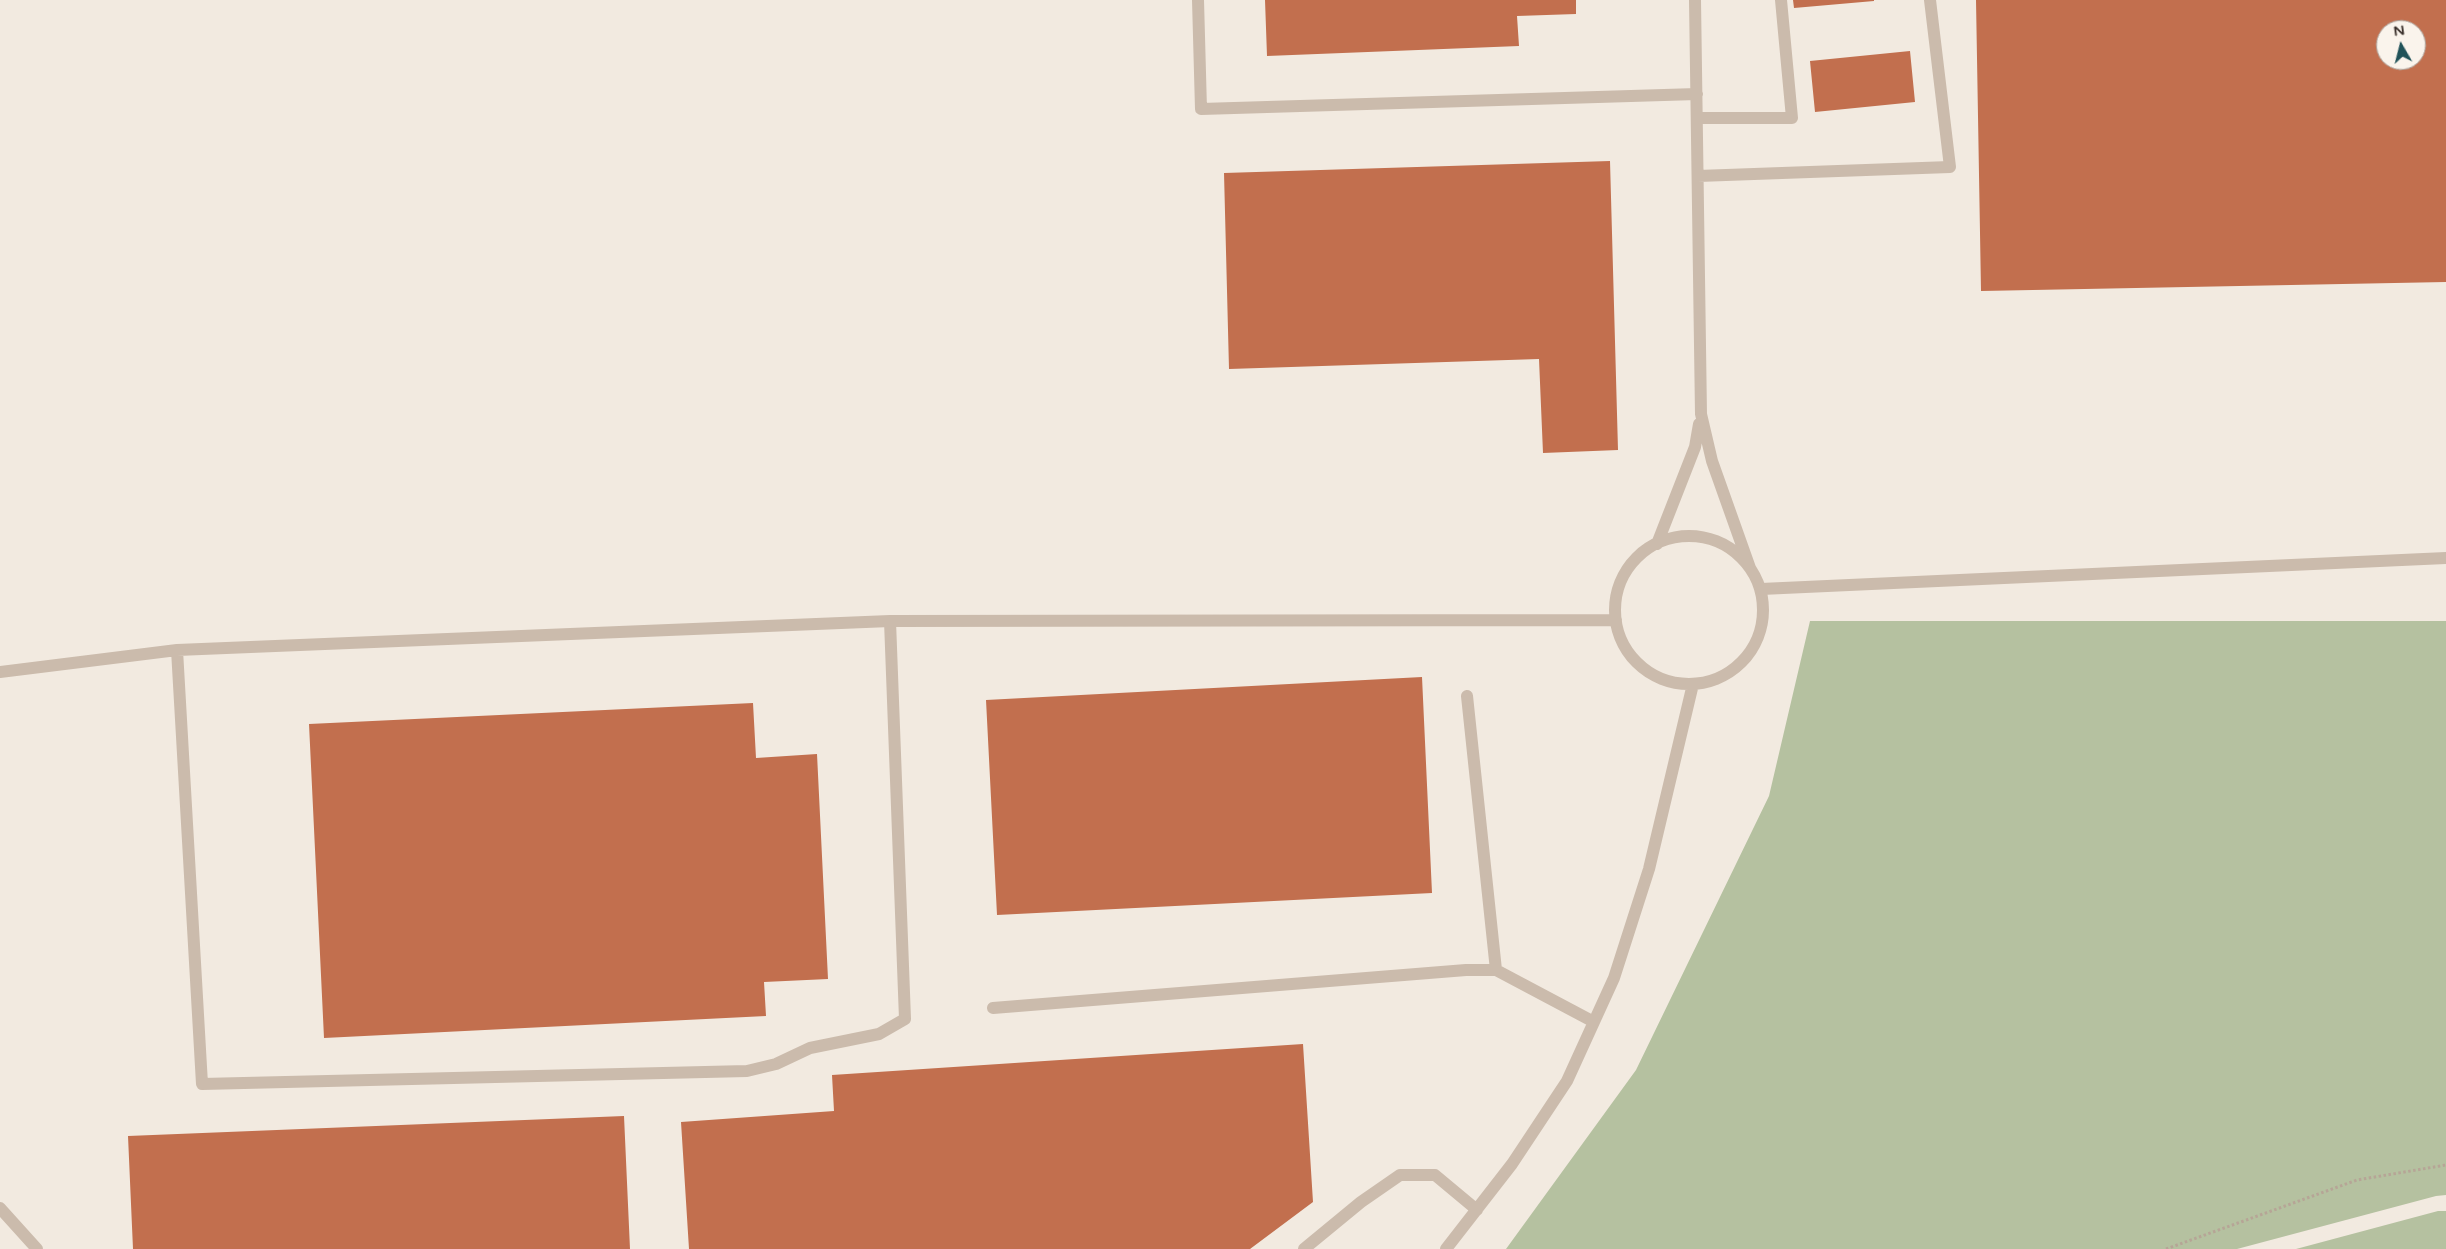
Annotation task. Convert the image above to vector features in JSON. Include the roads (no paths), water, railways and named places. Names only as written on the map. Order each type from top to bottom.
[{"type":"street","points":[[1198,0],[1200,109],[1696,94]]},
{"type":"street","points":[[1657,544],[1695,448],[1701,414],[1695,0]]},
{"type":"street","points":[[1697,118],[1792,118],[1781,0]]},
{"type":"street","points":[[1698,176],[1950,167],[1930,0]]},
{"type":"street","points":[[1701,414],[1712,461],[1750,568],[1761,590],[1764,612],[1760,634],[1750,653],[1734,669],[1715,680],[1693,684],[1671,682],[1650,674],[1634,659],[1622,641],[1616,620],[1616,598],[1623,578],[1634,561],[1657,544],[1669,539],[1690,536],[1713,540],[1734,551],[1750,568]]},
{"type":"street","points":[[1761,590],[2446,558]]},
{"type":"street","points":[[0,672],[177,650],[890,621],[1616,620]]},
{"type":"street","points":[[177,650],[202,1084],[747,1071],[776,1064],[810,1048],[879,1034],[905,1019],[890,621]]},
{"type":"street","points":[[1446,1249],[1512,1164],[1567,1081],[1614,978],[1649,869],[1693,684]]},
{"type":"street","points":[[1467,696],[1496,970]]},
{"type":"street","points":[[993,1008],[1466,970],[1496,970],[1594,1022]]},
{"type":"street","points":[[1304,1249],[1361,1202],[1400,1175],[1435,1175],[1477,1210]]},
{"type":"street","points":[[0,1208],[37,1249]]}]
